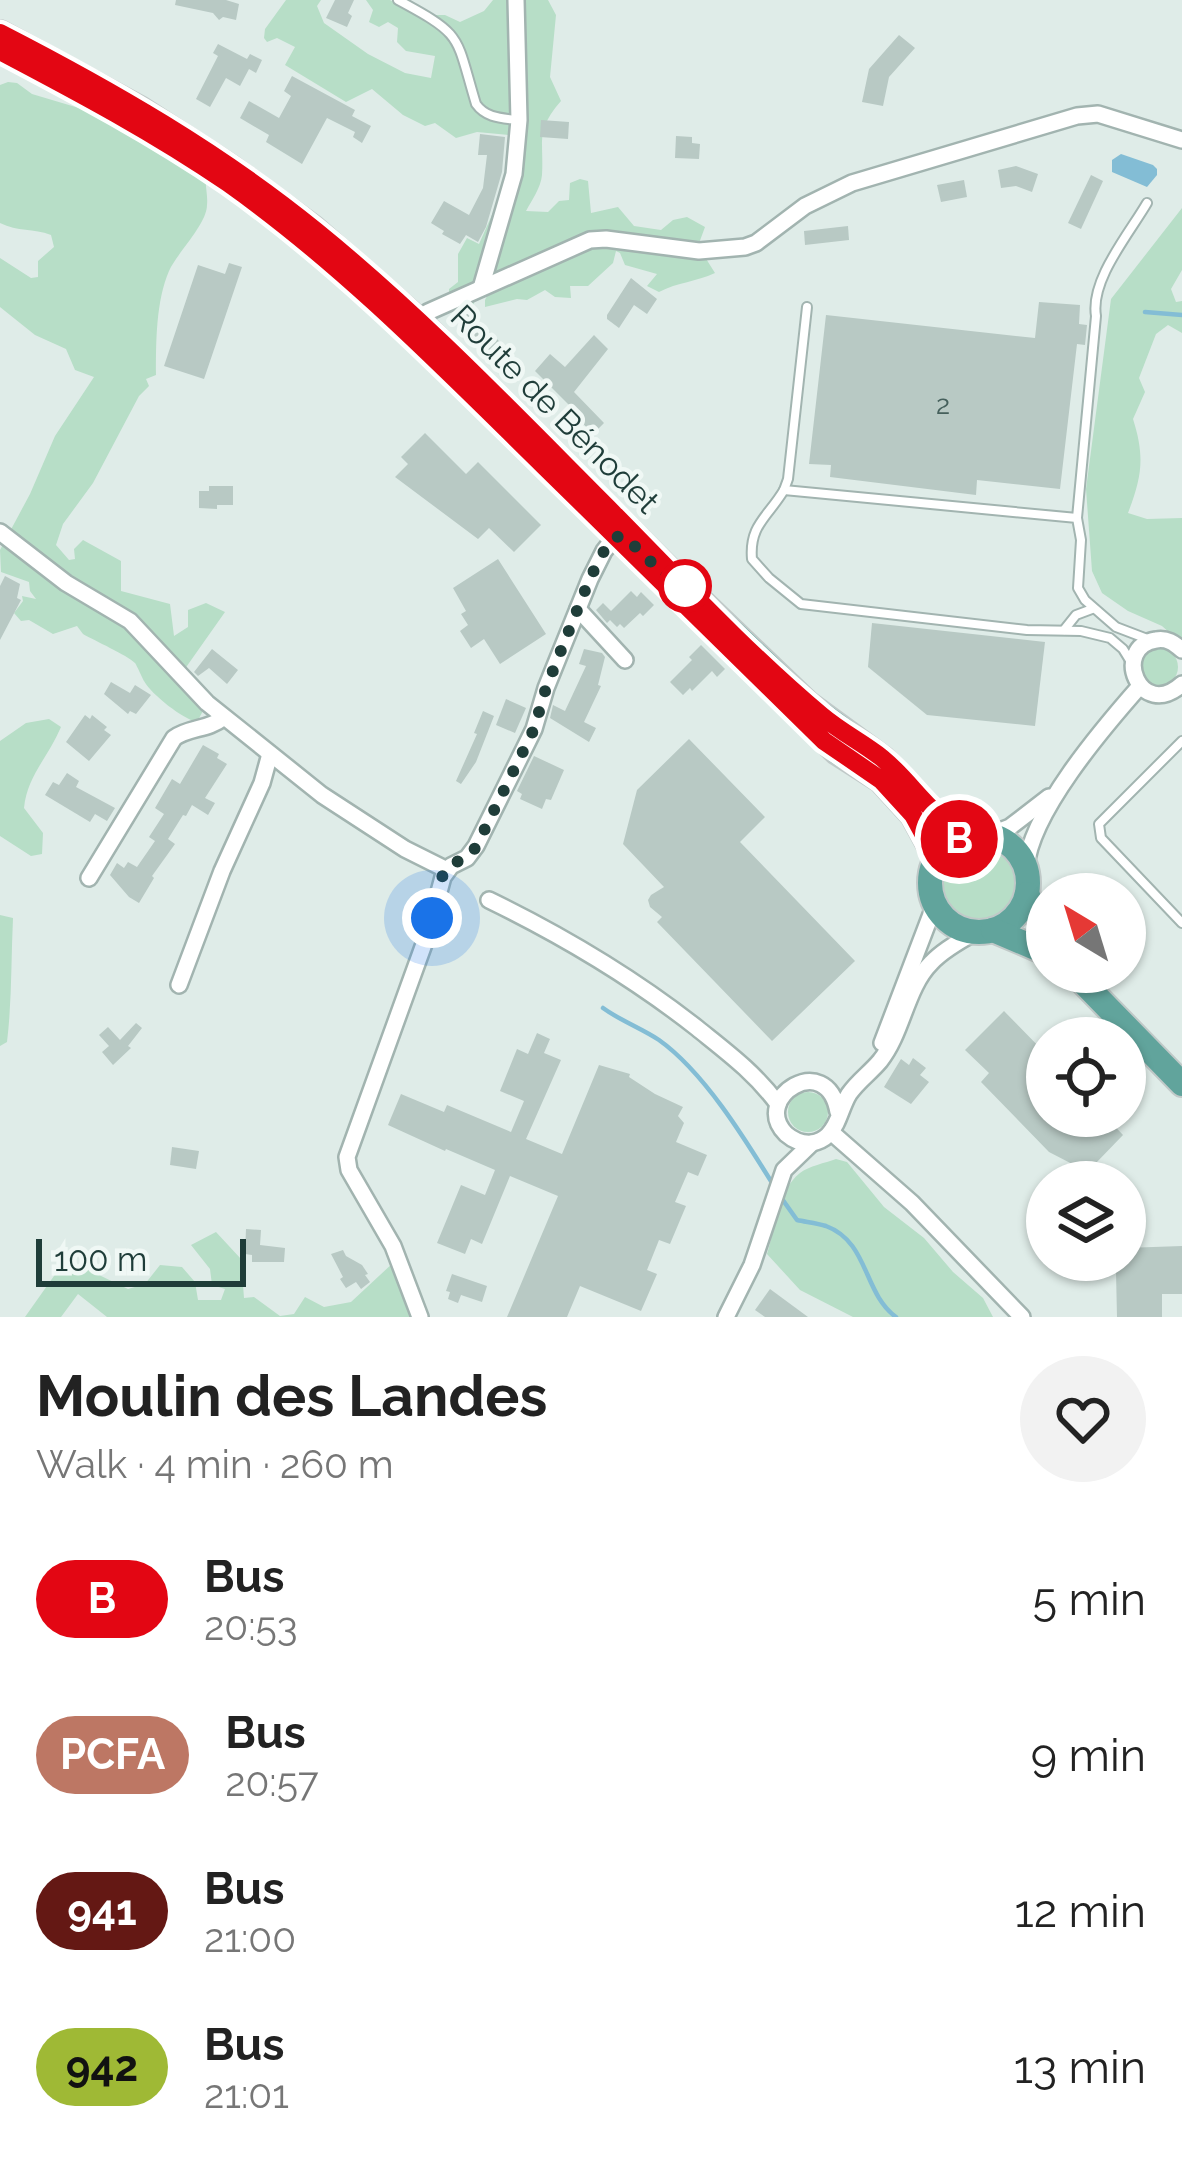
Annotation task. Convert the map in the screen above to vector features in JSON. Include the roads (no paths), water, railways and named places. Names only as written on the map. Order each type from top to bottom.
[{"type":"main road","name":"Route de Bénodet","points":[[0,33],[140,109],[298,217],[824,741],[881,780],[913,815],[937,859]]},
{"type":"main road","name":"Route de Bénodet","points":[[0,51],[176,148],[419,320],[824,718],[891,767],[938,818],[979,835]]},
{"type":"main road","points":[[1026,879],[1012,846],[979,835],[945,848],[931,881],[935,904],[952,924],[1026,946]]},
{"type":"main road","points":[[985,931],[1015,916],[1026,884]]},
{"type":"main road","points":[[1093,993],[1182,1084]]},
{"type":"street","points":[[481,288],[510,196],[519,120],[516,0]]},
{"type":"street","points":[[419,320],[590,240],[699,250],[746,247],[818,199],[852,183],[1089,114],[1182,140]]},
{"type":"street","points":[[420,1317],[393,1246],[346,1164],[428,934],[437,894],[447,870],[463,862],[476,847],[534,729],[578,609],[600,558],[615,537],[617,524],[610,511]]},
{"type":"street","points":[[0,532],[66,583],[130,621],[187,684],[270,754],[370,827],[447,870]]},
{"type":"street","points":[[615,537],[624,536],[671,581],[690,591]]},
{"type":"street","points":[[578,609],[625,660]]},
{"type":"street","points":[[1182,650],[1168,640],[1151,641],[1138,650],[1133,664],[1140,686],[1154,694],[1171,693],[1182,684]]},
{"type":"street","points":[[979,835],[1010,827],[1031,812],[1140,686]]},
{"type":"street","points":[[89,878],[174,738],[209,728],[224,718]]},
{"type":"street","points":[[179,986],[270,754]]},
{"type":"street","points":[[1028,873],[1031,838],[1078,763]]},
{"type":"street","points":[[489,900],[623,974],[752,1071],[778,1104]]},
{"type":"street","points":[[812,1143],[791,1138],[784,1131],[778,1121],[778,1104],[793,1086],[805,1082],[824,1086],[853,1075],[876,1055],[935,904]]},
{"type":"street","points":[[776,1190],[789,1163],[830,1132],[858,1083],[893,1042],[929,964],[985,931]]},
{"type":"street","points":[[752,1071],[793,1086]]},
{"type":"street","points":[[824,1086],[838,1112]]},
{"type":"street","points":[[726,1317],[768,1222],[784,1131]]},
{"type":"street","points":[[830,1132],[912,1203],[1022,1317]]},
{"type":"lane","points":[[398,0],[439,22],[454,37],[480,110],[519,120]]},
{"type":"lane","points":[[1148,203],[1095,296],[1077,518],[1081,540],[1078,588],[1092,608],[1116,627],[1151,641]]},
{"type":"lane","points":[[807,307],[788,478],[755,530],[751,554],[769,578],[801,604],[1110,638],[1133,664]]},
{"type":"lane","points":[[784,490],[1077,518]]},
{"type":"lane","points":[[1064,630],[1076,615],[1092,608]]},
{"type":"lane","points":[[1182,741],[1099,824],[1101,838],[1182,923]]},
{"type":"water","points":[[1121,154],[1157,169],[1147,187],[1112,172],[1112,160]]},
{"type":"waterway","points":[[1145,312],[1182,315]]},
{"type":"waterway","points":[[603,1008],[659,1040],[692,1070],[774,1186]]},
{"type":"waterway","points":[[780,1196],[797,1220],[826,1226],[850,1244],[877,1295],[896,1317]]}]
